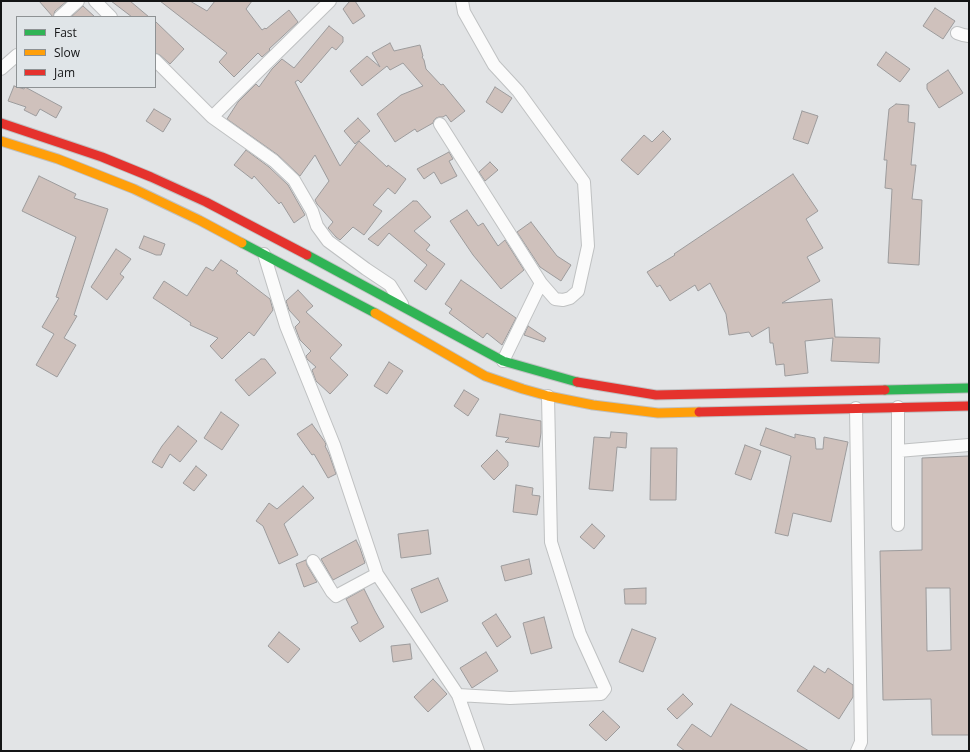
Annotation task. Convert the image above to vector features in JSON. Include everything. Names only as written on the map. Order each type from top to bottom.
[{"type":"main road","points":[[1,123],[88,152],[151,177],[206,202],[503,361],[574,382],[656,395],[969,388]]},
{"type":"main road","points":[[1,141],[58,159],[134,189],[199,220],[365,307],[485,376],[548,396],[593,405],[658,413],[969,406]]},
{"type":"street","points":[[61,16],[78,1]]},
{"type":"street","points":[[95,1],[110,16]]},
{"type":"street","points":[[212,117],[330,1]]},
{"type":"street","points":[[440,124],[541,283],[555,299],[562,300],[570,298],[578,291],[588,246],[584,182],[518,91],[494,65],[464,12],[462,1]]},
{"type":"street","points":[[957,33],[969,36]]},
{"type":"street","points":[[1,68],[16,55]]},
{"type":"street","points":[[156,61],[212,117],[274,161],[294,180],[312,211],[317,226],[328,241],[390,285],[405,308]]},
{"type":"street","points":[[264,254],[286,326],[334,445],[377,574],[458,696],[478,751]]},
{"type":"street","points":[[503,361],[541,283]]},
{"type":"street","points":[[458,696],[510,698],[601,694],[605,689],[580,634],[551,542],[548,396]]},
{"type":"street","points":[[898,407],[898,525]]},
{"type":"street","points":[[856,408],[861,742],[856,751]]},
{"type":"street","points":[[898,451],[969,445]]},
{"type":"street","points":[[313,560],[332,592],[336,596],[377,574]]},
{"type":"building","points":[[39,1],[67,1],[55,11],[52,16]]},
{"type":"building","points":[[111,1],[130,1],[148,16],[131,16]]},
{"type":"building","points":[[160,1],[190,1],[207,11],[215,1],[252,1],[246,9],[262,30],[265,28],[266,29],[289,10],[298,22],[262,57],[258,53],[234,77],[219,62],[227,53]]},
{"type":"building","points":[[350,1],[355,1],[365,16],[353,24],[343,9]]},
{"type":"building","points":[[83,6],[94,16],[72,16]]},
{"type":"building","points":[[935,8],[955,21],[943,39],[923,26]]},
{"type":"building","points":[[156,22],[184,49],[170,64],[156,53]]},
{"type":"building","points":[[329,26],[343,37],[343,42],[336,50],[332,47],[301,83],[298,80],[295,82],[340,166],[359,141],[387,167],[388,165],[406,179],[395,194],[388,188],[373,205],[382,211],[364,235],[353,227],[340,240],[328,228],[333,222],[315,200],[329,181],[315,155],[300,176],[278,155],[227,119],[238,102],[256,84],[259,87],[272,69],[282,59],[294,68]]},
{"type":"building","points":[[390,43],[394,51],[420,45],[426,69],[441,85],[443,84],[465,111],[451,122],[446,115],[436,118],[433,123],[417,132],[415,129],[395,142],[377,114],[401,95],[423,86],[403,63],[390,70],[387,66],[362,86],[350,71],[367,56],[380,67],[372,53]]},
{"type":"building","points":[[886,52],[910,69],[900,82],[877,65]]},
{"type":"building","points":[[948,70],[963,93],[939,108],[927,89],[927,84]]},
{"type":"building","points":[[14,86],[16,88],[27,88],[62,107],[56,118],[40,109],[36,116],[24,110],[26,107],[8,101]]},
{"type":"building","points":[[495,87],[512,98],[502,113],[486,102]]},
{"type":"building","points":[[896,104],[909,105],[908,122],[915,123],[911,165],[916,165],[912,199],[922,200],[919,265],[888,263],[892,189],[885,188],[887,160],[884,160],[889,109]]},
{"type":"building","points":[[154,109],[171,119],[163,132],[146,121]]},
{"type":"building","points":[[802,111],[818,116],[808,144],[793,139]]},
{"type":"building","points":[[358,118],[370,131],[355,144],[344,131]]},
{"type":"building","points":[[663,131],[671,139],[638,175],[621,160],[644,135],[652,142]]},
{"type":"building","points":[[246,150],[269,167],[288,185],[305,215],[294,223],[281,202],[279,204],[254,176],[252,179],[234,165]]},
{"type":"building","points":[[449,152],[453,159],[449,161],[457,176],[441,184],[434,172],[424,179],[417,169]]},
{"type":"building","points":[[490,162],[498,170],[485,181],[479,172]]},
{"type":"building","points":[[793,174],[818,211],[806,219],[823,248],[807,257],[820,281],[782,303],[832,299],[835,337],[880,338],[879,363],[831,361],[833,338],[805,341],[808,373],[785,376],[784,364],[776,365],[773,343],[770,343],[769,327],[752,337],[749,332],[729,335],[726,314],[710,283],[698,291],[695,285],[670,301],[660,285],[657,287],[647,272],[675,255],[674,254]]},
{"type":"building","points":[[39,176],[76,194],[74,198],[108,209],[74,315],[77,316],[64,338],[76,345],[57,377],[36,365],[54,334],[42,327],[59,298],[56,297],[76,237],[22,211]]},
{"type":"building","points":[[413,201],[417,201],[431,217],[414,231],[430,245],[426,250],[445,264],[426,290],[414,281],[427,265],[389,233],[378,246],[368,239]]},
{"type":"building","points":[[467,210],[478,226],[483,223],[498,246],[505,240],[524,270],[501,289],[473,255],[450,221]]},
{"type":"building","points":[[531,222],[557,256],[571,265],[561,281],[540,267],[517,232]]},
{"type":"building","points":[[144,236],[165,244],[161,255],[156,255],[139,248]]},
{"type":"building","points":[[116,249],[131,259],[120,274],[124,277],[107,300],[91,287]]},
{"type":"building","points":[[221,260],[238,271],[236,273],[270,299],[273,310],[254,336],[249,332],[222,359],[210,346],[218,338],[190,325],[191,323],[153,298],[164,281],[187,296],[206,267],[213,271]]},
{"type":"building","points":[[461,280],[516,318],[502,345],[487,333],[483,338],[449,313],[452,309],[445,304]]},
{"type":"building","points":[[298,290],[313,306],[306,312],[342,345],[330,358],[348,375],[330,394],[316,381],[312,370],[316,367],[307,359],[306,356],[311,351],[300,340],[295,327],[300,322],[289,310],[286,301]]},
{"type":"building","points":[[528,326],[546,338],[544,342],[524,335]]},
{"type":"building","points":[[261,359],[265,359],[276,373],[249,396],[235,380]]},
{"type":"building","points":[[389,362],[403,371],[387,394],[374,386]]},
{"type":"building","points":[[464,390],[479,399],[468,416],[454,406]]},
{"type":"building","points":[[221,412],[239,425],[222,450],[204,438]]},
{"type":"building","points":[[500,414],[541,421],[539,447],[505,442],[509,438],[496,436]]},
{"type":"building","points":[[312,424],[325,442],[325,446],[336,474],[328,478],[314,454],[312,455],[297,434]]},
{"type":"building","points":[[178,426],[197,441],[180,462],[170,454],[162,468],[152,462],[162,446]]},
{"type":"building","points":[[766,428],[795,438],[795,434],[815,438],[816,449],[823,449],[824,437],[848,442],[831,522],[793,513],[788,536],[775,533],[791,456],[760,445]]},
{"type":"building","points":[[611,432],[627,433],[626,448],[617,447],[613,491],[589,489],[594,437],[610,438]]},
{"type":"building","points":[[745,445],[761,451],[751,480],[735,474]]},
{"type":"building","points":[[651,448],[677,448],[676,500],[650,500]]},
{"type":"building","points":[[497,450],[508,462],[508,466],[494,480],[481,466]]},
{"type":"building","points":[[969,456],[969,735],[932,735],[931,699],[883,700],[880,551],[922,550],[922,458]],"holes":[[[926,588],[950,588],[951,650],[927,651]]]},
{"type":"building","points":[[196,466],[207,475],[194,491],[183,483]]},
{"type":"building","points":[[516,485],[533,488],[532,495],[540,496],[537,515],[513,512]]},
{"type":"building","points":[[303,486],[314,498],[284,524],[298,555],[279,564],[263,526],[256,521],[269,503],[277,509]]},
{"type":"building","points":[[592,524],[605,536],[594,549],[580,537]]},
{"type":"building","points":[[428,530],[431,554],[401,558],[398,534]]},
{"type":"building","points":[[356,540],[365,563],[333,580],[321,559]]},
{"type":"building","points":[[529,559],[532,574],[505,581],[501,566]]},
{"type":"building","points":[[306,560],[307,565],[317,582],[304,587],[296,564]]},
{"type":"building","points":[[438,578],[448,601],[421,613],[411,589]]},
{"type":"building","points":[[646,588],[646,604],[625,604],[624,589]]},
{"type":"building","points":[[364,589],[384,627],[360,642],[351,627],[358,623],[346,599]]},
{"type":"building","points":[[496,614],[511,637],[497,647],[482,623]]},
{"type":"building","points":[[544,617],[552,648],[531,654],[523,623]]},
{"type":"building","points":[[632,629],[656,638],[643,672],[619,662]]},
{"type":"building","points":[[279,632],[300,649],[288,663],[268,646]]},
{"type":"building","points":[[410,644],[412,659],[393,662],[391,646]]},
{"type":"building","points":[[486,652],[498,671],[472,688],[460,668]]},
{"type":"building","points":[[814,666],[825,673],[828,668],[853,685],[853,697],[839,719],[797,691]]},
{"type":"building","points":[[433,679],[447,694],[428,712],[414,697]]},
{"type":"building","points":[[683,694],[693,704],[677,719],[667,709]]},
{"type":"building","points":[[731,704],[809,751],[685,751],[677,745],[692,724],[711,737]]},
{"type":"building","points":[[603,711],[620,727],[606,741],[589,725]]},
{"type":"traffic: fast","points":[[242,243],[375,313]]},
{"type":"traffic: fast","points":[[307,255],[503,361],[577,382]]},
{"type":"traffic: fast","points":[[885,390],[969,388]]},
{"type":"traffic: slow","points":[[1,141],[58,159],[134,189],[199,220],[242,243]]},
{"type":"traffic: slow","points":[[375,313],[485,376],[523,389],[548,396],[593,405],[658,413],[699,412]]},
{"type":"traffic: jam","points":[[1,123],[102,157],[151,177],[206,202],[307,255]]},
{"type":"traffic: jam","points":[[577,382],[656,395],[885,390]]},
{"type":"traffic: jam","points":[[699,412],[969,406]]}]
